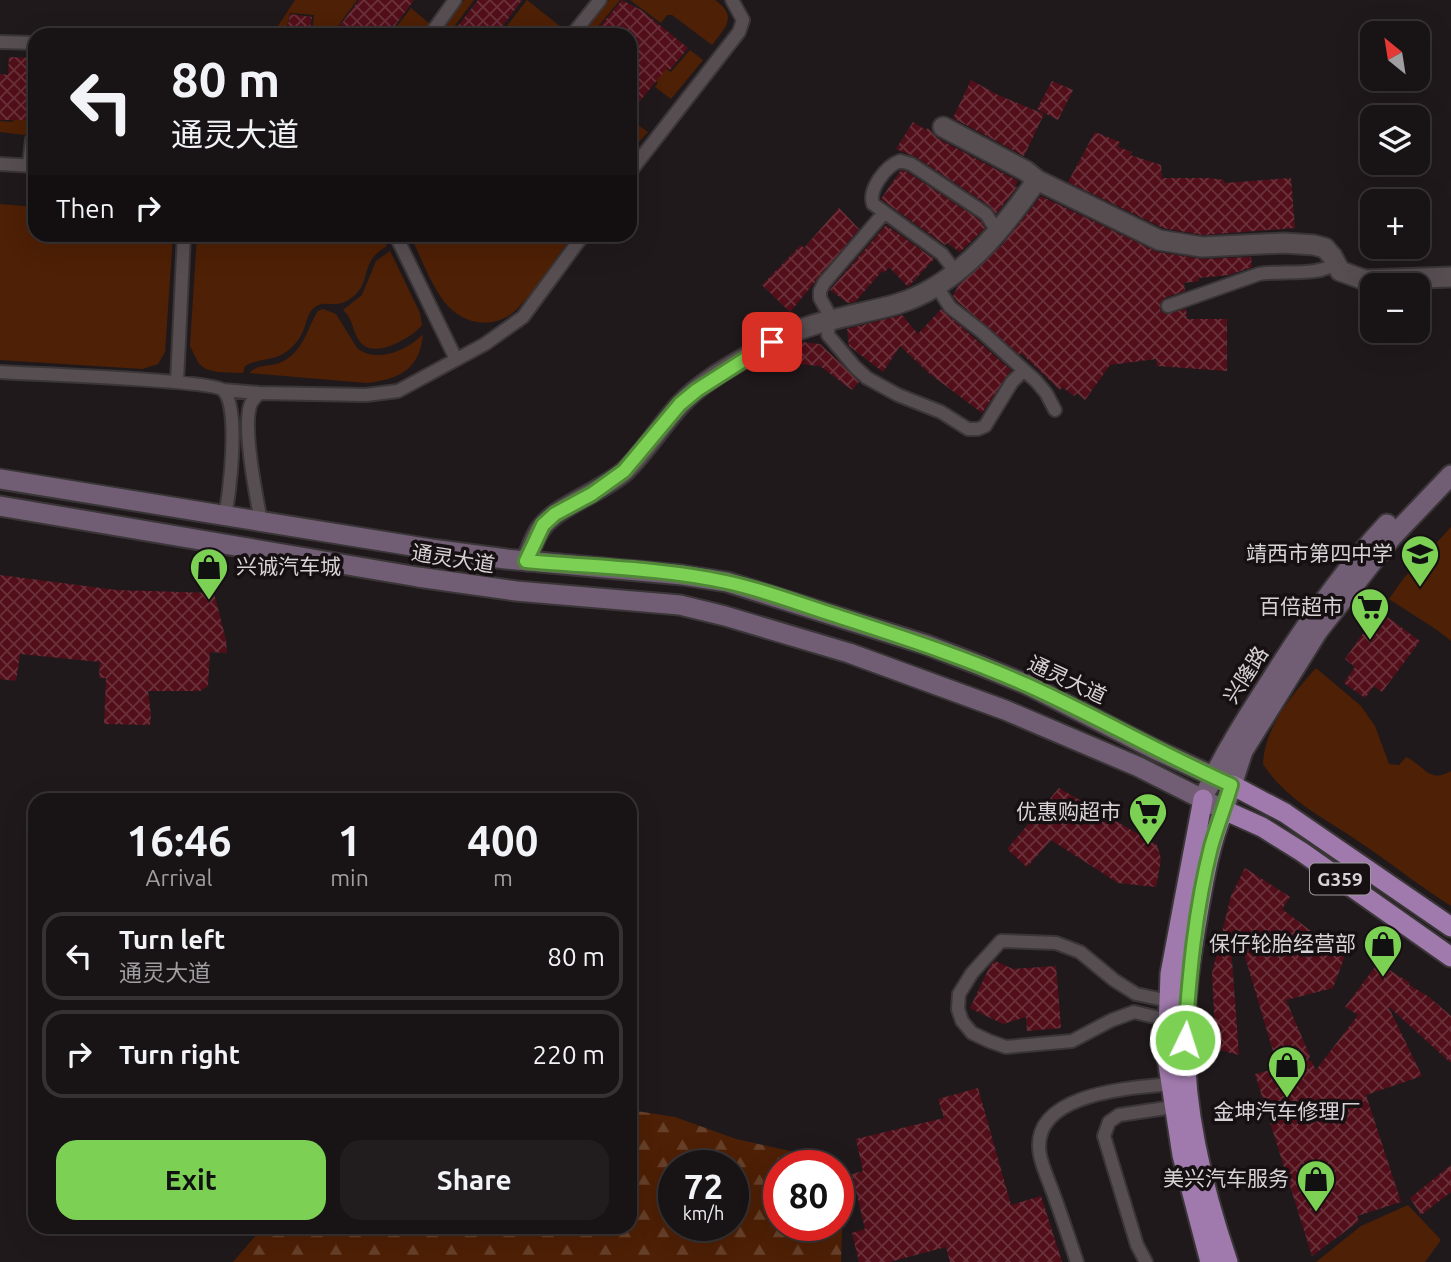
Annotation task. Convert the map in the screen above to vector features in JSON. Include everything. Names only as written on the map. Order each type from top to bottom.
[{"type":"highway","name":"通灵大道","points":[[1222,781],[1285,813],[1451,927]]},
{"type":"highway","points":[[1203,799],[1170,974],[1167,1058],[1182,1155],[1210,1262]]},
{"type":"highway","name":"通灵大道","points":[[1224,810],[1262,827],[1302,852],[1451,957]]},
{"type":"highway","points":[[1224,810],[1210,850],[1198,915],[1189,976],[1185,1040],[1188,1092],[1198,1154],[1228,1262]]},
{"type":"main road","name":"兴隆路","points":[[1224,810],[1222,781],[1240,727],[1309,619],[1347,568],[1451,458]]},
{"type":"main road","name":"兴隆路","points":[[1203,799],[1222,781],[1243,751],[1318,631],[1392,537],[1451,475]]},
{"type":"main road","name":"通灵大道","points":[[0,479],[431,549],[727,582],[927,645],[979,665],[1060,701],[1222,781]]},
{"type":"main road","name":"通灵大道","points":[[0,506],[430,579],[516,591],[680,605],[826,646],[962,694],[1139,768],[1224,810]]},
{"type":"street","points":[[943,127],[1026,171],[1037,180],[1134,229],[1172,244],[1217,247],[1300,243],[1325,248],[1340,271],[1365,280],[1451,277]]},
{"type":"street","points":[[526,561],[543,525],[555,514],[592,494],[624,471],[680,404],[697,390],[772,342],[811,326],[897,304],[921,295],[980,250],[1037,180]]},
{"type":"lane","points":[[435,28],[455,0]]},
{"type":"lane","points":[[578,28],[600,0]]},
{"type":"lane","points":[[637,163],[739,32],[743,20],[732,0]]},
{"type":"lane","points":[[0,42],[28,43]]},
{"type":"lane","points":[[955,271],[942,254],[873,204],[871,198],[874,190],[888,169],[895,163],[905,161],[986,214],[997,231]]},
{"type":"lane","points":[[0,164],[28,166]]},
{"type":"lane","points":[[884,213],[820,291],[820,298],[828,310],[828,335],[834,344],[867,378],[918,405],[940,412],[968,429],[985,426],[1023,371]]},
{"type":"lane","points":[[177,382],[184,242]]},
{"type":"lane","points":[[399,242],[456,359]]},
{"type":"lane","points":[[0,372],[177,382],[260,393],[366,395],[398,391],[485,344],[523,317],[578,242]]},
{"type":"lane","points":[[1168,306],[1259,274],[1271,271],[1325,270],[1335,263]]},
{"type":"lane","points":[[936,285],[950,307],[1041,386],[1055,410]]},
{"type":"lane","points":[[223,390],[230,402],[232,423],[231,486],[225,515]]},
{"type":"lane","points":[[260,393],[250,404],[248,423],[254,487],[261,521]]},
{"type":"lane","points":[[1001,941],[1056,943],[1080,952],[1114,980],[1168,1011],[1134,1012],[1072,1041],[1006,1047],[972,1033],[962,1021],[958,1009],[960,993],[966,983],[1001,941]]},
{"type":"lane","points":[[1077,1262],[1039,1153],[1040,1130],[1056,1110],[1083,1099],[1123,1089],[1171,1084]]},
{"type":"lane","points":[[1146,1262],[1138,1245],[1104,1136],[1109,1122],[1119,1115],[1173,1107]]},
{"type":"green space","points":[[295,0],[357,0],[337,28],[313,28],[314,15],[290,13],[287,28],[277,28]]},
{"type":"green space","points":[[464,0],[474,0],[453,28],[444,28]]},
{"type":"green space","points":[[527,0],[561,27],[561,28],[505,28]]},
{"type":"green space","points":[[609,0],[620,0],[597,28],[587,28]]},
{"type":"green space","points":[[630,0],[715,0],[726,11],[727,22],[712,45],[672,15],[667,15],[661,23]]},
{"type":"green space","points":[[411,8],[430,24],[427,28],[395,28]]},
{"type":"green space","points":[[690,50],[703,60],[671,99],[655,87],[658,83],[652,77],[661,66],[671,72]]},
{"type":"green space","points":[[14,113],[28,114],[28,133],[0,132],[0,121],[13,122]]},
{"type":"green space","points":[[637,124],[648,132],[637,142]]},
{"type":"green space","points":[[0,204],[28,206],[28,242],[173,242],[165,352],[158,364],[142,369],[0,360]]},
{"type":"green space","points":[[197,242],[385,242],[387,246],[378,252],[369,264],[363,283],[355,295],[342,303],[323,304],[312,309],[300,337],[286,352],[245,366],[243,373],[217,372],[199,364],[190,346]]},
{"type":"green space","points":[[413,242],[568,242],[526,300],[498,321],[477,322],[457,314],[448,306],[432,282]]},
{"type":"green space","points":[[390,251],[420,313],[422,325],[394,345],[368,348],[359,340],[343,310],[362,295],[376,261]]},
{"type":"green space","points":[[323,309],[336,314],[357,348],[365,353],[392,353],[401,350],[423,334],[418,356],[413,364],[398,375],[367,383],[249,373],[260,367],[279,363],[294,354],[318,311]]},
{"type":"green space","name":"靖西市第四中学","points":[[1451,527],[1451,641],[1389,599],[1403,579]]},
{"type":"green space","points":[[1316,668],[1361,706],[1375,726],[1389,764],[1399,765],[1406,757],[1432,775],[1451,771],[1451,906],[1294,798],[1272,777],[1263,764],[1274,724],[1289,700]]},
{"type":"green space","points":[[637,1111],[675,1117],[736,1139],[785,1150],[763,1150],[763,1241],[842,1241],[841,1262],[233,1262],[257,1234],[637,1234]]},
{"type":"green space","points":[[1408,1205],[1441,1240],[1425,1262],[1316,1262],[1361,1226]]},
{"type":"building","points":[[359,0],[414,0],[393,28],[338,28]]},
{"type":"building","points":[[478,0],[522,0],[501,28],[456,28]]},
{"type":"building","points":[[622,0],[641,10],[688,48],[670,70],[667,68],[637,104],[637,28],[599,28]]},
{"type":"building","points":[[290,14],[312,17],[310,28],[287,28]]},
{"type":"building","points":[[9,57],[28,58],[28,120],[0,120],[0,74],[8,75]]},
{"type":"building","points":[[971,80],[998,95],[1044,114],[1024,156],[953,118]]},
{"type":"building","points":[[1052,81],[1073,90],[1058,120],[1037,109]]},
{"type":"building","points":[[913,122],[926,130],[928,128],[937,138],[1018,181],[1015,186],[1017,187],[996,214],[991,207],[916,157],[896,149]]},
{"type":"building","points":[[1095,132],[1120,142],[1118,147],[1132,152],[1130,155],[1161,165],[1162,178],[1209,178],[1224,180],[1224,183],[1291,178],[1295,228],[1203,235],[1163,228],[1068,182]]},
{"type":"building","points":[[901,170],[980,220],[985,228],[960,252],[947,243],[945,245],[881,199]]},
{"type":"building","points":[[1041,196],[1157,252],[1202,259],[1251,257],[1252,267],[1229,275],[1198,278],[1199,281],[1184,283],[1185,291],[1164,298],[1160,304],[1160,310],[1166,314],[1186,309],[1187,319],[1227,319],[1227,371],[1157,366],[1156,359],[1110,365],[1085,400],[1077,393],[1074,396],[1062,387],[1060,390],[1021,353],[1020,355],[957,301],[953,296],[958,286],[1002,245]]},
{"type":"building","points":[[839,208],[859,229],[790,312],[762,285],[801,245],[804,248]]},
{"type":"building","points":[[886,225],[934,259],[908,287],[889,267],[884,273],[882,271],[855,302],[848,303],[830,290]]},
{"type":"building","points":[[941,309],[1011,370],[982,413],[930,374],[900,346],[883,372],[849,346],[847,329],[902,315],[918,334]]},
{"type":"building","points":[[802,342],[820,344],[859,382],[852,390],[820,366],[767,361]]},
{"type":"building","points":[[0,575],[116,590],[214,593],[227,653],[210,652],[208,686],[200,691],[148,691],[150,725],[104,724],[106,678],[99,678],[100,662],[20,654],[16,681],[0,679]]},
{"type":"building","points":[[1379,611],[1420,641],[1382,692],[1374,686],[1365,698],[1344,683],[1355,667],[1345,659]]},
{"type":"building","points":[[1059,788],[1157,845],[1161,859],[1156,887],[1118,883],[1051,840],[1027,867],[1007,849]]},
{"type":"building","points":[[1245,868],[1290,897],[1282,909],[1346,953],[1333,988],[1286,1000],[1310,1056],[1308,1060],[1316,1070],[1358,1015],[1345,1007],[1378,963],[1410,983],[1408,984],[1429,997],[1451,1016],[1451,1063],[1388,1006],[1422,1076],[1366,1095],[1401,1202],[1357,1216],[1359,1221],[1312,1256],[1255,1074],[1278,1068],[1238,933],[1230,934],[1239,1055],[1216,1049],[1212,973],[1231,896]]},
{"type":"building","points":[[995,961],[1013,969],[1056,966],[1061,1028],[1027,1031],[1026,1017],[1003,1024],[970,1008]]},
{"type":"building","points":[[978,1088],[1011,1205],[1041,1196],[1062,1262],[950,1262],[946,1247],[889,1262],[859,1262],[854,1232],[865,1229],[854,1182],[854,1173],[863,1171],[856,1139],[944,1118],[938,1099]]},
{"type":"building","points":[[1451,1165],[1451,1192],[1421,1215],[1410,1198]]},
{"type":"place","name":"靖西市第四中学","points":[[1420,588]]},
{"type":"place","name":"兴诚汽车城","points":[[209,601]]},
{"type":"place","name":"百倍超市","points":[[1370,641]]},
{"type":"place","name":"优惠购超市","points":[[1148,846]]},
{"type":"place","name":"保仔轮胎经营部","points":[[1383,978]]},
{"type":"place","name":"金坤汽车修理厂","points":[[1287,1099]]},
{"type":"place","name":"美兴汽车服务","points":[[1316,1213]]},
{"type":"route","points":[[772,342],[713,378],[680,404],[637,457],[609,483],[555,514],[536,536],[526,561],[681,575],[727,582],[779,597],[927,645],[1028,685],[1231,785],[1210,850],[1202,894],[1189,976],[1185,1040]]}]
